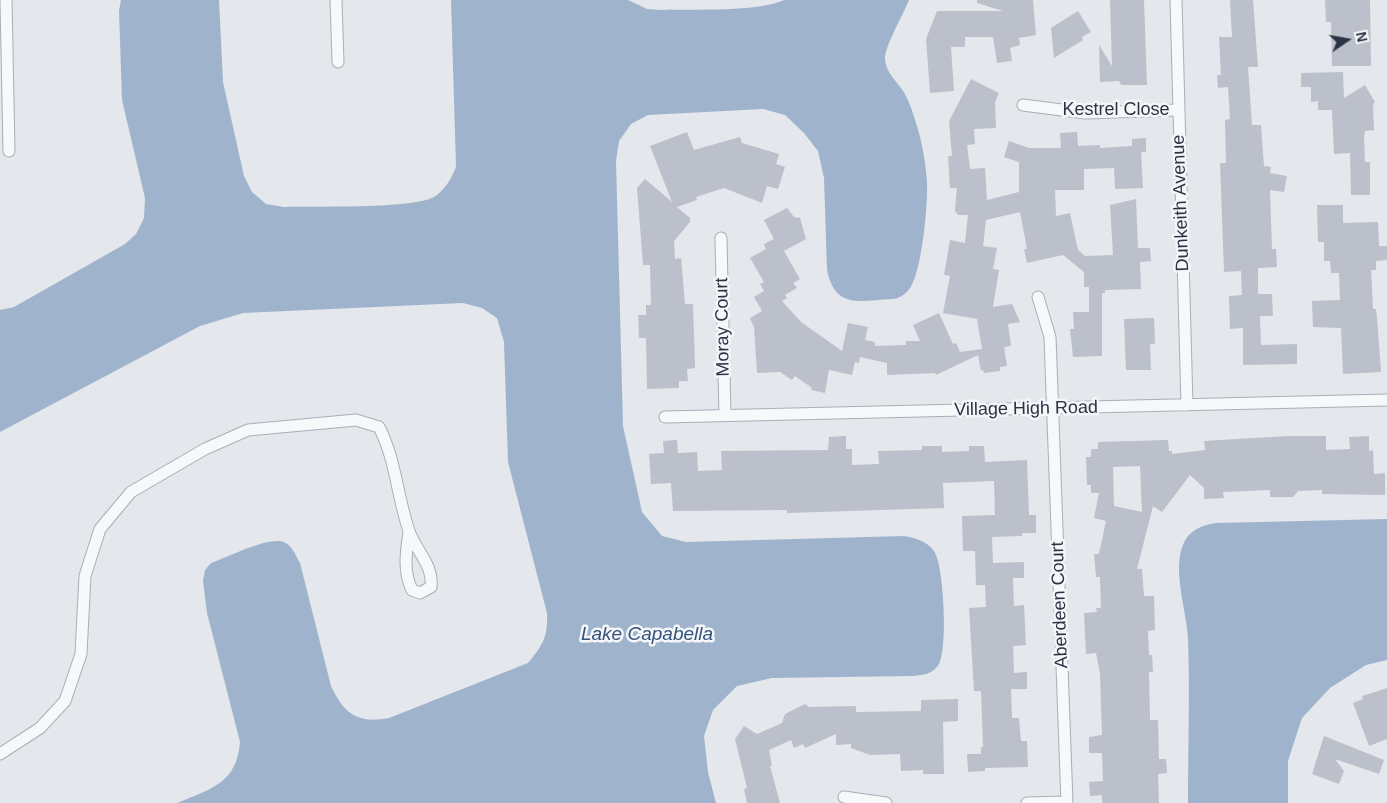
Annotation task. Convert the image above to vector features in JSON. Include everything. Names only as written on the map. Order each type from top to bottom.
[{"type":"street","points":[[6,0],[9,151]]},
{"type":"street","points":[[336,0],[338,62]]},
{"type":"street","name":"Dunkeith Avenue","points":[[1176,0],[1187,405]]},
{"type":"street","name":"Kestrel Close","points":[[1023,106],[1085,114],[1178,110]]},
{"type":"street","name":"Moray Court","points":[[721,238],[725,416]]},
{"type":"street","name":"Aberdeen Court","points":[[1038,297],[1050,337],[1067,802]]},
{"type":"street","name":"Village High Road","points":[[665,417],[1387,400]]},
{"type":"street","points":[[0,754],[40,728],[65,701],[81,654],[85,576],[100,529],[131,492],[204,449],[248,430],[356,420],[379,427],[388,445],[409,532],[432,578],[431,587],[420,593],[412,590],[407,574],[406,558],[409,532]]},
{"type":"street","points":[[844,797],[886,803]]},
{"type":"street","points":[[1027,803],[1067,802]]},
{"type":"water","name":"Lake Capabella","points":[[121,0],[219,0],[223,82],[244,176],[252,192],[266,204],[284,207],[362,206],[423,201],[434,197],[444,188],[456,167],[451,0],[628,0],[647,9],[707,10],[759,6],[784,0],[909,0],[891,39],[885,59],[889,72],[905,95],[914,115],[923,153],[927,193],[918,267],[910,288],[900,297],[895,299],[859,301],[842,297],[836,291],[827,270],[824,178],[818,151],[804,133],[785,115],[763,109],[648,115],[631,124],[619,141],[616,161],[623,426],[642,512],[662,536],[686,542],[904,536],[928,545],[934,551],[937,559],[944,607],[942,655],[937,667],[927,673],[913,676],[772,678],[737,686],[713,710],[704,736],[708,772],[716,803],[177,803],[211,788],[228,776],[238,756],[240,742],[207,613],[203,581],[205,570],[211,563],[245,549],[272,541],[283,542],[290,546],[300,563],[331,686],[341,704],[353,715],[360,718],[389,718],[528,663],[544,640],[547,628],[547,613],[508,462],[504,342],[497,318],[482,308],[463,303],[243,313],[200,326],[0,432],[0,310],[14,307],[125,244],[136,234],[144,218],[145,198],[122,100],[119,11]]},
{"type":"water","points":[[1387,519],[1387,660],[1366,665],[1330,688],[1302,718],[1288,761],[1288,803],[1188,803],[1188,639],[1179,579],[1180,555],[1186,540],[1197,529],[1216,523]]},
{"type":"building","points":[[977,0],[1033,0],[1036,35],[1019,38],[1020,45],[1010,48],[1012,61],[997,63],[993,37],[965,37],[965,47],[951,47],[954,91],[930,93],[926,39],[937,11],[1003,11],[977,3]]},
{"type":"building","points":[[1110,0],[1144,0],[1147,85],[1121,85],[1119,81],[1100,82],[1099,45],[1112,66]]},
{"type":"building","points":[[1230,0],[1253,0],[1258,67],[1248,67],[1252,125],[1261,125],[1264,166],[1271,167],[1270,173],[1287,176],[1284,192],[1270,190],[1272,249],[1276,249],[1277,267],[1258,268],[1258,294],[1272,294],[1273,316],[1260,316],[1261,345],[1297,344],[1297,364],[1243,365],[1243,328],[1230,329],[1229,296],[1242,295],[1241,271],[1224,272],[1220,163],[1226,163],[1225,120],[1230,119],[1228,87],[1218,88],[1217,75],[1221,75],[1219,37],[1232,37]]},
{"type":"building","points":[[1325,0],[1370,0],[1371,66],[1332,66],[1331,22],[1326,22]]},
{"type":"building","points":[[1078,11],[1091,32],[1082,37],[1083,40],[1054,58],[1051,28]]},
{"type":"building","points":[[1343,72],[1344,98],[1365,85],[1375,102],[1373,104],[1374,130],[1365,131],[1364,137],[1365,162],[1370,162],[1370,195],[1351,195],[1350,153],[1334,154],[1332,110],[1318,110],[1318,101],[1311,102],[1311,87],[1301,87],[1301,73]]},
{"type":"building","points":[[971,79],[999,93],[995,102],[996,128],[974,129],[975,144],[967,145],[970,169],[985,168],[987,200],[1019,192],[1019,162],[1004,157],[1009,141],[1029,148],[1061,148],[1060,133],[1077,132],[1078,146],[1100,145],[1100,148],[1132,146],[1132,139],[1146,138],[1146,152],[1141,152],[1143,188],[1115,189],[1114,168],[1084,169],[1084,190],[1055,190],[1056,216],[1070,213],[1078,250],[1085,256],[1113,255],[1110,205],[1136,199],[1138,248],[1150,248],[1151,261],[1140,262],[1141,289],[1105,290],[1105,293],[1102,293],[1102,356],[1073,357],[1070,329],[1074,329],[1073,312],[1089,312],[1089,287],[1084,287],[1084,272],[1063,255],[1027,263],[1024,249],[1027,249],[1020,212],[986,220],[983,246],[997,248],[993,269],[999,270],[993,307],[1012,304],[1020,322],[1008,324],[1011,346],[1004,347],[1007,366],[1000,367],[1000,371],[984,373],[983,370],[981,371],[978,355],[936,375],[935,373],[887,375],[887,363],[860,357],[859,363],[855,362],[852,375],[829,370],[825,393],[811,390],[812,388],[795,376],[792,380],[780,372],[757,373],[754,327],[750,318],[762,311],[754,297],[764,291],[760,284],[764,282],[750,258],[766,249],[764,244],[774,239],[764,220],[787,208],[794,217],[800,218],[806,239],[784,251],[800,279],[793,283],[797,288],[785,295],[787,298],[782,301],[801,322],[842,351],[848,323],[868,327],[865,340],[875,342],[875,346],[906,345],[906,341],[920,341],[913,325],[939,313],[953,344],[956,343],[960,352],[982,349],[977,319],[943,313],[950,276],[944,275],[950,240],[965,243],[968,215],[958,215],[955,211],[957,188],[950,188],[948,156],[952,156],[949,121]]},
{"type":"building","points":[[687,132],[694,150],[740,137],[742,143],[779,154],[776,164],[785,167],[778,189],[767,186],[762,203],[724,188],[696,197],[697,200],[677,207],[690,218],[690,222],[674,241],[675,259],[681,258],[685,304],[693,304],[695,368],[687,369],[688,381],[679,381],[679,388],[647,389],[646,338],[639,338],[638,315],[646,315],[646,305],[651,305],[650,265],[643,265],[637,188],[645,179],[672,202],[650,146]]},
{"type":"building","points":[[1317,205],[1343,205],[1343,223],[1378,222],[1379,246],[1387,246],[1387,260],[1376,261],[1376,270],[1371,270],[1373,309],[1376,309],[1381,372],[1343,374],[1341,328],[1313,327],[1312,301],[1340,300],[1339,273],[1331,273],[1330,261],[1324,261],[1324,242],[1318,242]]},
{"type":"building","points":[[1154,318],[1155,344],[1150,344],[1151,370],[1126,370],[1124,319]]},
{"type":"building","points":[[846,436],[846,449],[852,449],[852,465],[879,464],[878,451],[922,450],[922,446],[942,446],[942,452],[969,451],[969,446],[984,446],[985,462],[1027,460],[1029,515],[1036,515],[1036,533],[1022,533],[1022,536],[992,537],[993,563],[1024,562],[1024,578],[1013,578],[1014,606],[1024,605],[1026,645],[1013,646],[1014,673],[1027,672],[1027,689],[1011,689],[1012,718],[1019,718],[1021,741],[1027,741],[1028,767],[985,768],[985,771],[968,772],[967,754],[981,754],[981,747],[983,747],[981,691],[974,691],[969,608],[986,607],[985,585],[976,585],[975,551],[963,551],[962,516],[995,515],[994,481],[943,483],[944,508],[787,513],[787,510],[673,511],[671,483],[651,484],[649,454],[664,453],[663,441],[677,440],[678,453],[697,452],[698,471],[722,470],[721,451],[828,450],[829,437]]},
{"type":"building","points":[[1288,436],[1326,436],[1326,450],[1350,449],[1349,437],[1369,436],[1369,451],[1373,450],[1374,474],[1385,473],[1385,495],[1322,494],[1322,490],[1298,491],[1293,497],[1270,497],[1270,490],[1223,492],[1224,498],[1204,499],[1204,488],[1190,475],[1162,512],[1153,506],[1137,569],[1142,569],[1144,596],[1154,596],[1155,630],[1148,631],[1149,655],[1152,655],[1153,672],[1149,672],[1150,720],[1158,720],[1159,759],[1166,759],[1167,773],[1158,774],[1159,803],[1102,803],[1102,795],[1090,796],[1089,782],[1103,781],[1102,753],[1089,753],[1089,737],[1102,735],[1100,674],[1096,653],[1086,654],[1084,613],[1097,612],[1096,608],[1101,608],[1100,577],[1096,577],[1094,554],[1099,554],[1106,521],[1094,518],[1099,493],[1091,493],[1091,485],[1087,485],[1086,457],[1091,457],[1091,449],[1098,449],[1098,442],[1168,440],[1169,451],[1172,451],[1172,454],[1205,450],[1204,441]],"holes":[[[1140,466],[1142,512],[1114,506],[1113,467]]]},
{"type":"building","points":[[1387,688],[1387,739],[1369,746],[1353,703],[1363,699],[1362,696]]},
{"type":"building","points":[[958,699],[958,721],[943,722],[944,774],[923,774],[923,770],[901,771],[900,754],[870,755],[851,748],[851,744],[836,745],[836,734],[805,748],[803,744],[794,748],[791,740],[769,750],[772,766],[770,766],[780,803],[747,803],[744,789],[747,788],[735,739],[744,726],[757,734],[782,723],[785,714],[805,704],[809,707],[856,706],[856,712],[921,711],[921,700]]},
{"type":"building","points":[[1324,736],[1384,760],[1379,774],[1335,759],[1344,771],[1339,784],[1312,774]]}]
